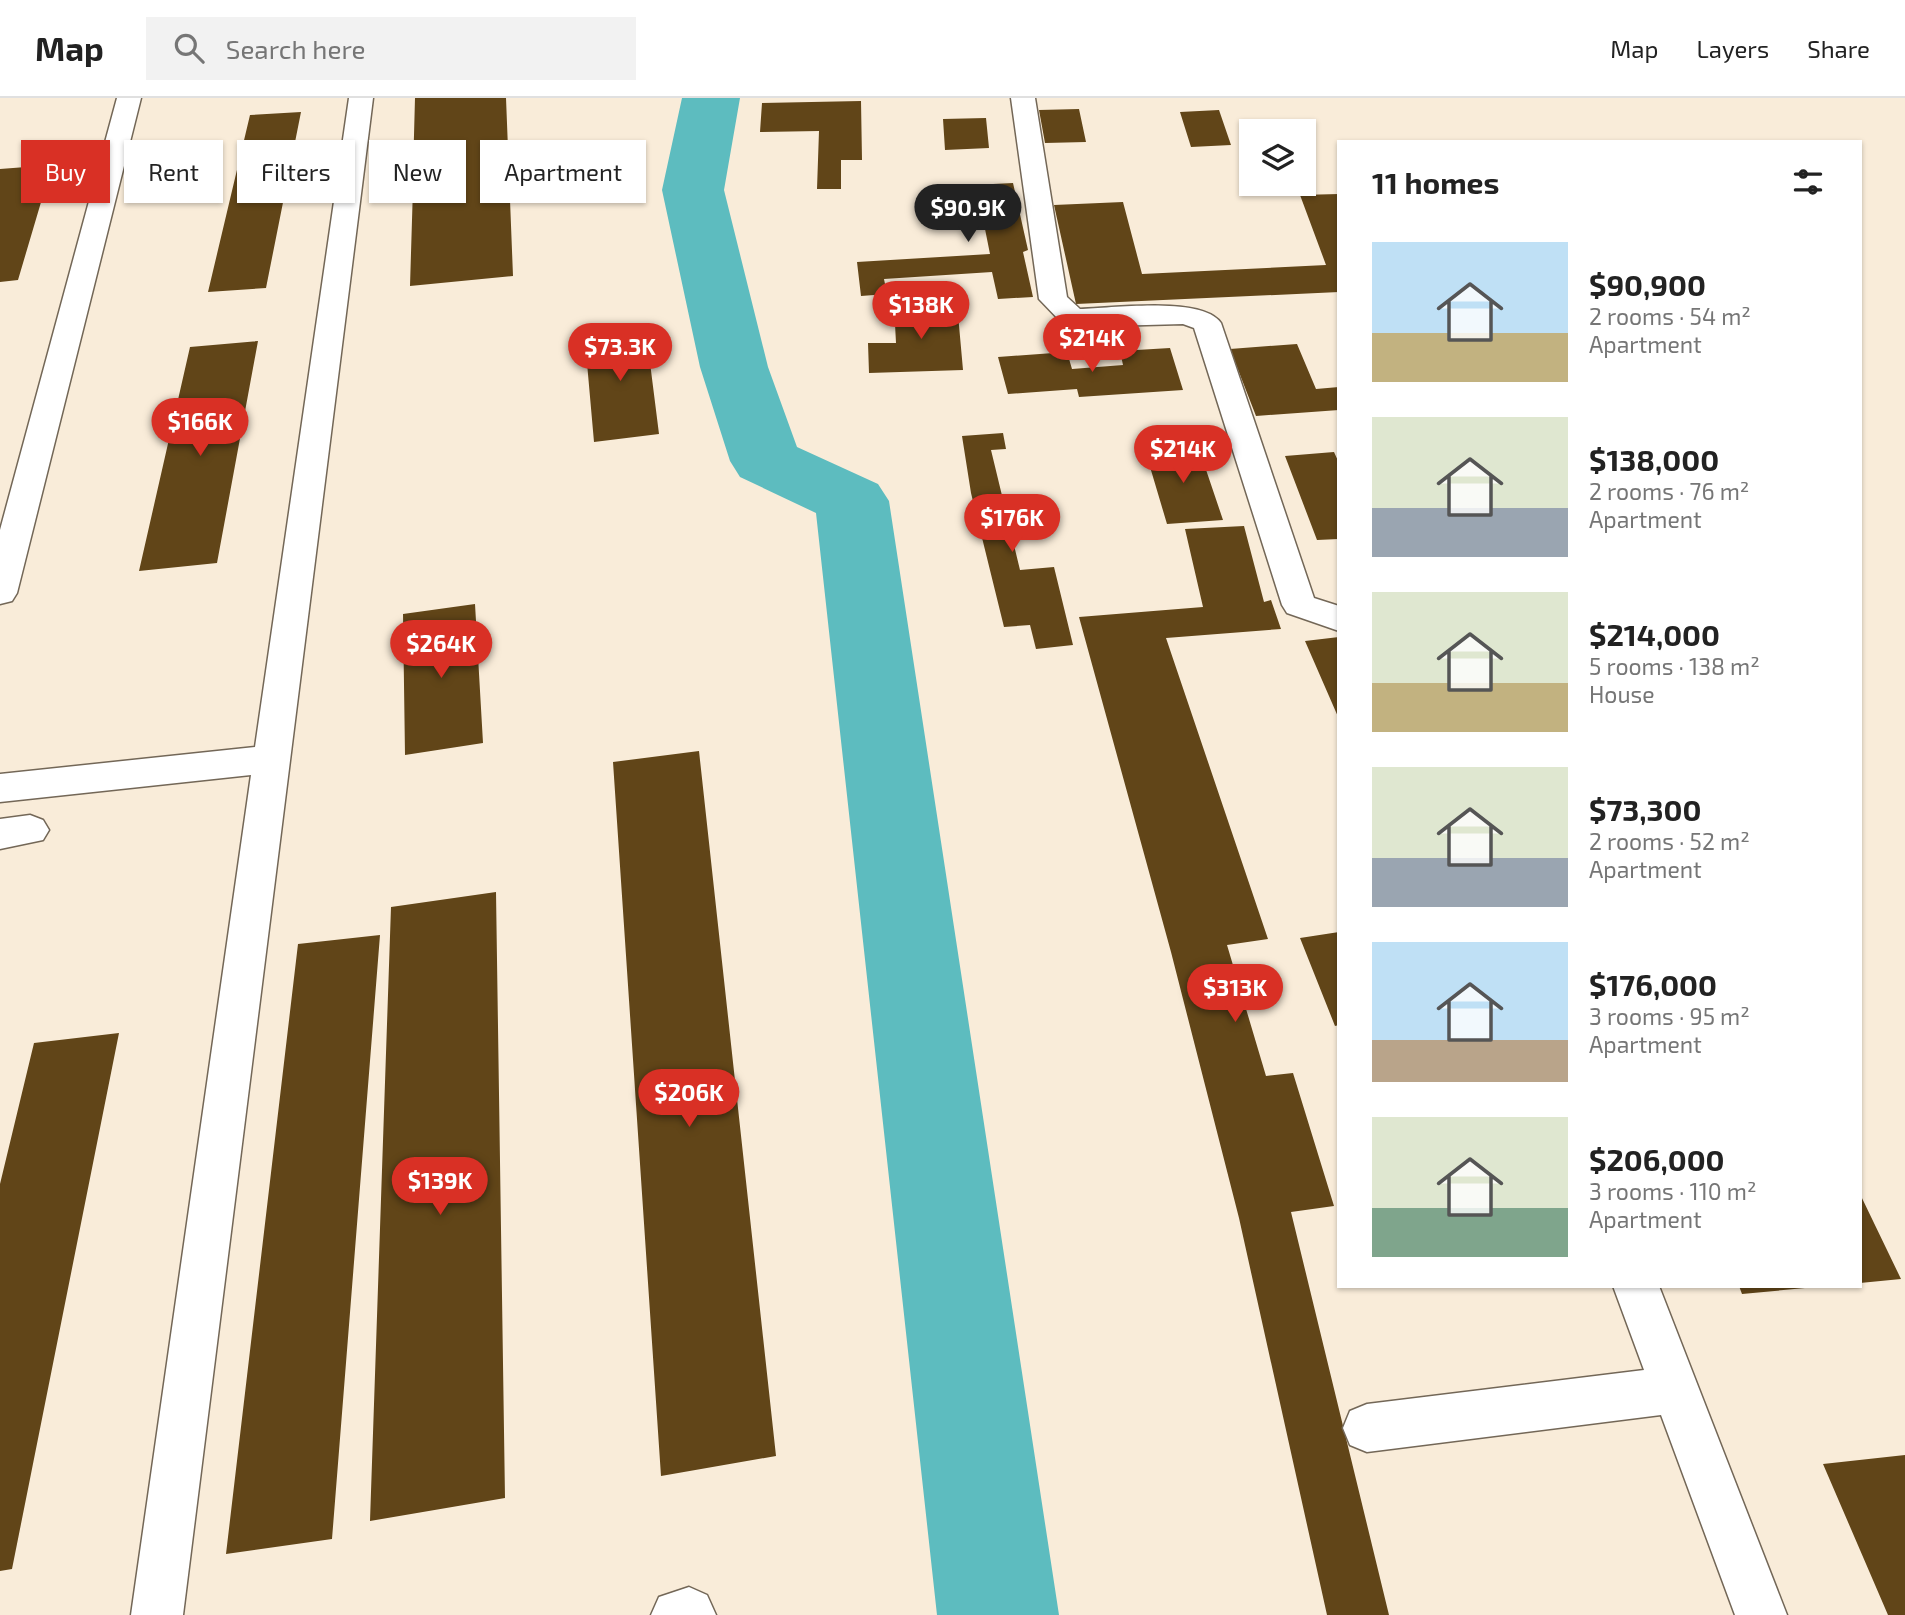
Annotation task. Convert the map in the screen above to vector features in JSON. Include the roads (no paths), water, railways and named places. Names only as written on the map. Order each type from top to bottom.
[{"type":"street","points":[[0,593],[130,98]]},
{"type":"street","points":[[157,1615],[361,98]]},
{"type":"street","points":[[1023,98],[1054,299],[1073,318],[1186,314],[1207,323],[1299,605],[1337,618]]},
{"type":"street","points":[[0,788],[272,759]]},
{"type":"street","points":[[1637,1288],[1761,1615]]},
{"type":"street","points":[[1367,1428],[1675,1390]]},
{"type":"street","points":[[677,1615],[690,1615]]},
{"type":"waterway","points":[[711,98],[693,190],[734,367],[766,461],[852,501],[998,1615]]}]
